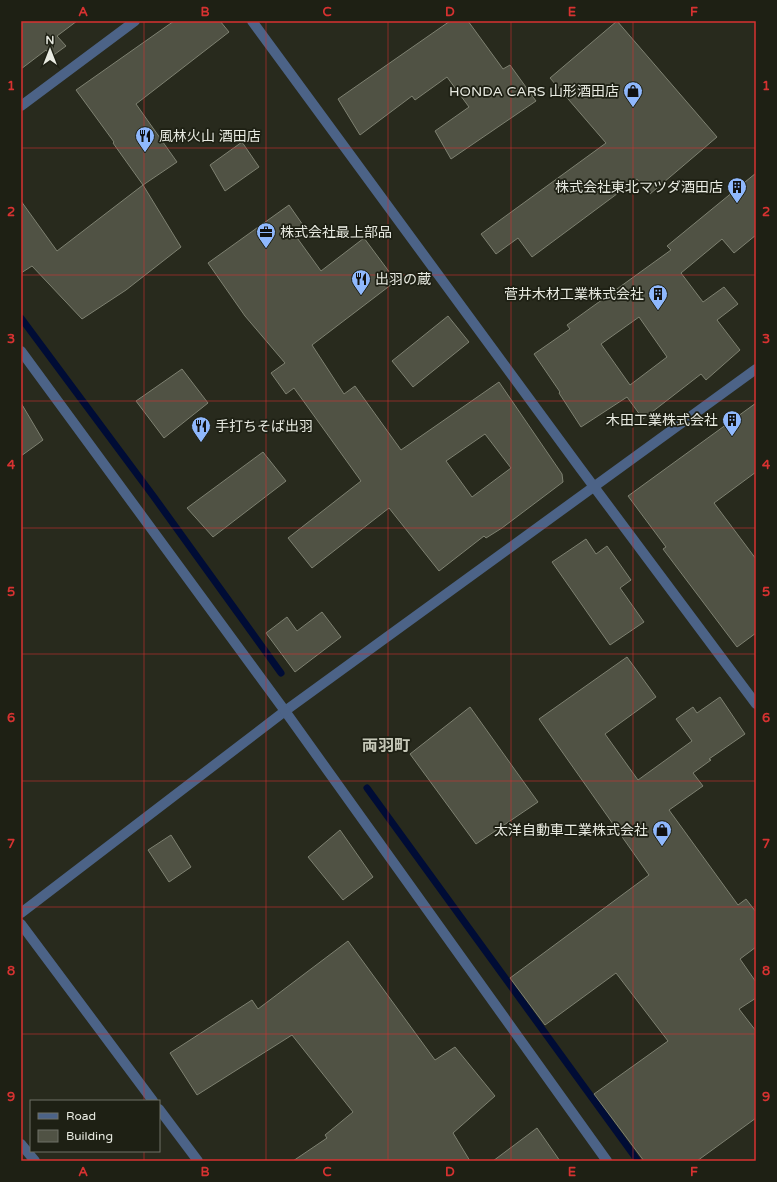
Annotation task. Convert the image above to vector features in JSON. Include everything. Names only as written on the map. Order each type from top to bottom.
[{"type":"street","points":[[21,106],[135,21]]},
{"type":"street","points":[[252,21],[756,704]]},
{"type":"street","points":[[21,351],[285,711],[607,1161]]},
{"type":"street","points":[[21,913],[285,711],[756,369]]},
{"type":"street","points":[[21,924],[152,1100]]},
{"type":"street","points":[[160,1110],[198,1161]]},
{"type":"street","points":[[21,1144],[35,1161]]},
{"type":"building","points":[[21,21],[77,21],[57,36],[66,46],[51,57],[46,50],[21,69]]},
{"type":"building","points":[[174,21],[220,21],[229,32],[136,104],[177,162],[143,185],[76,90]]},
{"type":"building","points":[[450,21],[468,21],[503,69],[510,65],[536,101],[451,159],[435,131],[469,107],[447,77],[415,100],[412,96],[360,135],[338,99]]},
{"type":"building","name":"HONDA CARS 山形酒田店","points":[[617,21],[717,137],[650,194],[637,179],[532,257],[518,238],[496,254],[481,234],[606,143],[550,78]]},
{"type":"building","points":[[242,142],[259,167],[225,191],[210,165]]},
{"type":"building","points":[[756,173],[756,235],[734,253],[722,239],[681,273],[703,302],[724,287],[738,304],[717,320],[740,350],[706,380],[701,374],[643,419],[627,397],[581,427],[559,393],[560,392],[534,354],[570,329],[567,325],[671,250],[667,246]],"holes":[[[639,317],[667,357],[630,385],[601,344]]]},
{"type":"building","points":[[143,185],[181,247],[126,290],[82,319],[32,266],[21,273],[21,201],[57,251]]},
{"type":"building","points":[[289,205],[305,228],[295,235],[321,271],[364,238],[396,281],[312,345],[344,394],[355,386],[401,450],[499,382],[562,474],[563,482],[502,528],[486,538],[484,536],[439,571],[389,508],[312,568],[288,538],[361,481],[294,388],[286,394],[271,373],[285,363],[245,316],[208,263]],"holes":[[[485,434],[511,468],[472,497],[446,461]]]},
{"type":"building","points":[[448,316],[469,342],[413,387],[392,361]]},
{"type":"building","points":[[182,369],[208,403],[164,438],[136,401]]},
{"type":"building","points":[[21,403],[43,440],[21,456]]},
{"type":"building","points":[[756,403],[756,472],[714,503],[756,559],[756,633],[737,647],[663,549],[666,547],[628,496]]},
{"type":"building","points":[[263,452],[286,481],[213,537],[187,508]]},
{"type":"building","points":[[586,539],[596,554],[607,546],[631,580],[620,588],[644,622],[610,645],[552,562]]},
{"type":"building","points":[[322,612],[341,637],[295,672],[266,633],[287,617],[297,631]]},
{"type":"building","points":[[627,657],[656,697],[605,734],[638,780],[692,741],[676,719],[693,707],[697,713],[720,697],[745,734],[709,759],[711,760],[693,773],[703,786],[669,810],[738,905],[746,899],[756,912],[756,947],[740,959],[756,982],[756,998],[739,1009],[756,1031],[756,1118],[697,1161],[644,1161],[594,1094],[668,1041],[616,973],[545,1025],[510,978],[649,875],[539,719]]},
{"type":"building","points":[[470,707],[538,802],[476,844],[410,754]]},
{"type":"building","points":[[340,830],[373,877],[343,900],[308,857]]},
{"type":"building","points":[[171,835],[191,867],[169,882],[148,850]]},
{"type":"building","points":[[348,941],[435,1060],[455,1047],[495,1096],[453,1133],[470,1161],[293,1161],[327,1138],[325,1135],[353,1112],[292,1035],[197,1095],[170,1053],[252,1000],[258,1009]]},
{"type":"building","points":[[537,1128],[560,1161],[493,1161]]},
{"type":"waterway","points":[[21,318],[154,497],[281,673]]},
{"type":"waterway","points":[[367,788],[638,1161]]},
{"type":"place","name":"HONDA CARS 山形酒田店","points":[[633,108]]},
{"type":"place","name":"風林火山 酒田店","points":[[145,153]]},
{"type":"place","name":"株式会社東北マツダ酒田店","points":[[737,204]]},
{"type":"place","name":"株式会社最上部品","points":[[266,249]]},
{"type":"place","name":"出羽の蔵","points":[[361,296]]},
{"type":"place","name":"菅井木材工業株式会社","points":[[658,311]]},
{"type":"place","name":"木田工業株式会社","points":[[732,437]]},
{"type":"place","name":"手打ちそば出羽","points":[[201,443]]},
{"type":"place","name":"太洋自動車工業株式会社","points":[[662,847]]},
{"type":"district","name":"両羽町","points":[[386,746]]}]
